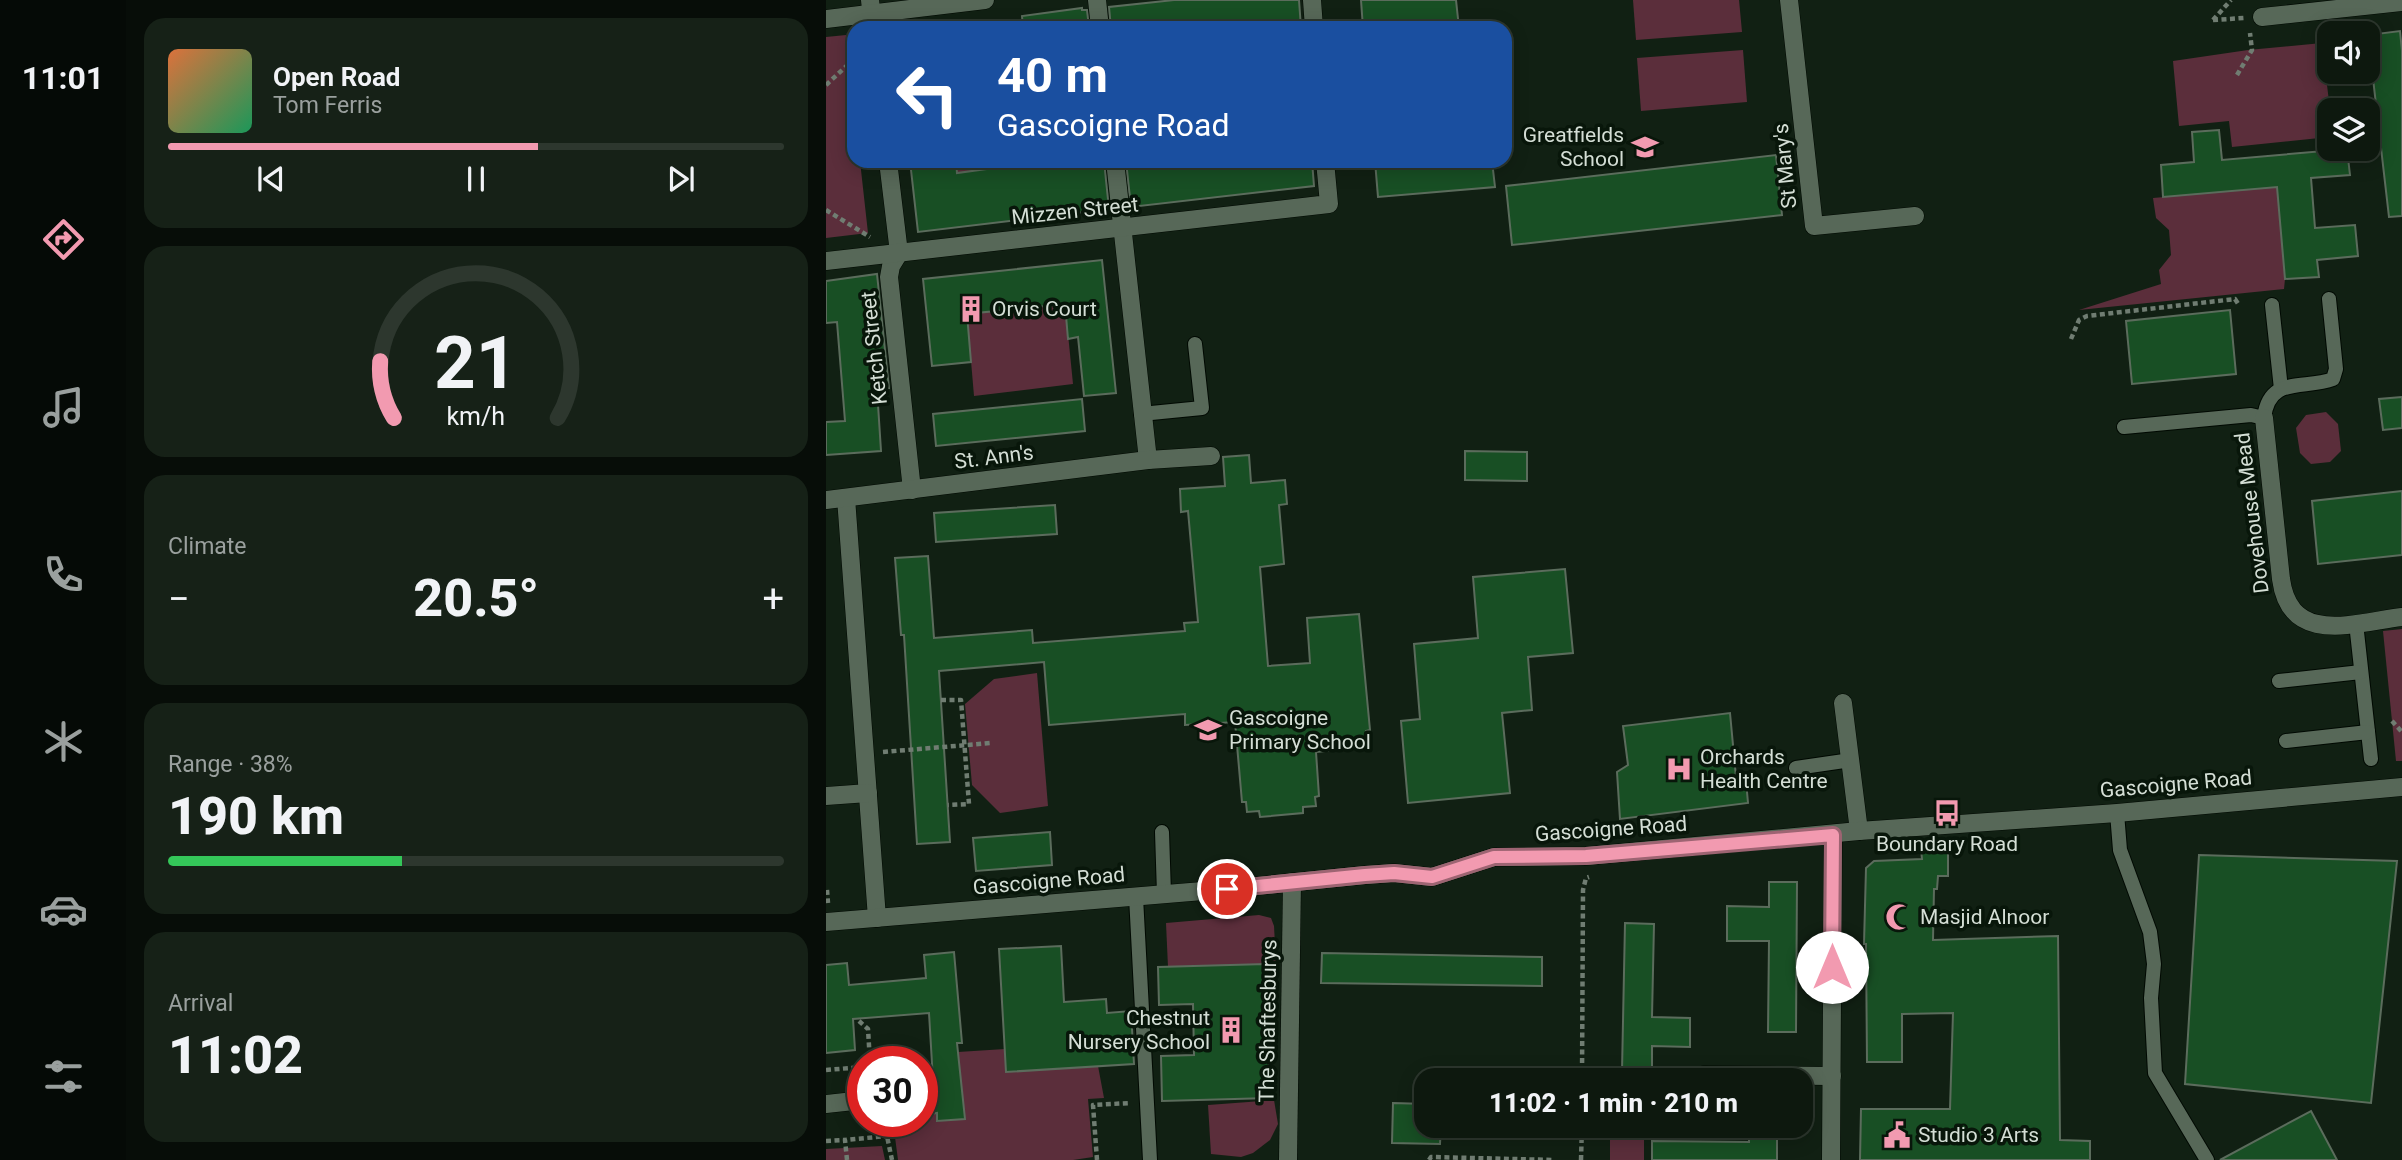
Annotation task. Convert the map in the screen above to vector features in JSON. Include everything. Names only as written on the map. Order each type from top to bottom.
[{"type":"street","points":[[826,19],[985,0]]},
{"type":"street","points":[[1097,0],[1099,21]]},
{"type":"street","points":[[1312,0],[1314,21]]},
{"type":"street","name":"St Mary's","points":[[1789,0],[1814,226],[1915,216]]},
{"type":"street","points":[[2256,17],[2402,2]]},
{"type":"street","name":"Ketch Street","points":[[889,168],[898,253],[889,277],[912,490]]},
{"type":"street","points":[[1116,168],[1148,460]]},
{"type":"street","name":"Mizzen Street","points":[[826,261],[1329,204],[1326,168]]},
{"type":"street","name":"Dovehouse Mead","points":[[2264,418],[2279,568],[2290,609],[2307,622],[2327,625],[2402,617]]},
{"type":"street","name":"St. Ann's","points":[[826,500],[1148,460],[1211,456]]},
{"type":"street","points":[[846,498],[877,918]]},
{"type":"street","points":[[1843,703],[1859,831]]},
{"type":"street","name":"Gascoigne Road","points":[[826,922],[1394,873],[1432,877],[1494,857],[1586,856],[2402,787]]},
{"type":"street","points":[[826,796],[868,793]]},
{"type":"street","points":[[1830,1160],[1833,835]]},
{"type":"street","name":"The Shaftesburys","points":[[1288,1160],[1292,882]]},
{"type":"street","points":[[1813,1076],[1832,1076]]},
{"type":"street","points":[[826,1104],[847,1102]]},
{"type":"lane","points":[[2272,305],[2281,389],[2289,385],[2329,381],[2336,374],[2329,299]]},
{"type":"lane","points":[[1141,414],[1202,408],[1195,344]]},
{"type":"lane","name":"Dovehouse Mead","points":[[2124,427],[2251,415],[2264,418],[2269,402],[2281,389]]},
{"type":"lane","points":[[2356,623],[2371,759]]},
{"type":"lane","points":[[2279,681],[2361,673]]},
{"type":"lane","points":[[2286,741],[2368,732]]},
{"type":"lane","points":[[1796,768],[1851,760]]},
{"type":"lane","points":[[2117,813],[2120,850],[2150,932],[2154,964],[2151,998],[2155,1073],[2207,1160]]},
{"type":"lane","points":[[1162,832],[1164,894]]},
{"type":"lane","points":[[1136,897],[1150,1160]]},
{"type":"path","points":[[2231,0],[2213,20],[2256,17],[2252,50],[2237,75]]},
{"type":"path","points":[[826,85],[847,66]]},
{"type":"path","points":[[826,210],[898,253]]},
{"type":"path","points":[[2071,339],[2079,320],[2087,316],[2235,299],[2239,305]]},
{"type":"path","points":[[941,700],[961,700],[969,804],[948,805]]},
{"type":"path","points":[[2392,721],[2402,732]]},
{"type":"path","points":[[865,753],[992,743]]},
{"type":"path","points":[[1582,1068],[1583,890],[1586,878],[1596,876]]},
{"type":"path","points":[[827,890],[828,904]]},
{"type":"path","points":[[859,1021],[867,1029],[869,1046]]},
{"type":"path","points":[[826,1070],[847,1068]]},
{"type":"path","points":[[1097,1160],[1093,1105],[1146,1102]]},
{"type":"path","points":[[826,1141],[876,1137]]},
{"type":"path","points":[[887,1137],[892,1160]]},
{"type":"path","points":[[1581,1160],[1582,1138]]},
{"type":"path","points":[[845,1140],[847,1160]]},
{"type":"path","points":[[1429,1160],[1431,1157],[1554,1160]]},
{"type":"shaded area","points":[[1633,0],[1739,0],[1742,32],[1636,40]]},
{"type":"shaded area","points":[[846,35],[847,168],[861,168],[868,233],[826,238],[826,37]]},
{"type":"shaded area","points":[[2317,43],[2317,84],[2327,84],[2329,98],[2317,98],[2317,138],[2232,147],[2229,121],[2179,126],[2173,61]]},
{"type":"shaded area","points":[[1743,50],[1747,102],[1641,111],[1637,58]]},
{"type":"shaded area","points":[[957,168],[994,168],[957,173]]},
{"type":"shaded area","points":[[2277,187],[2284,289],[2079,310],[2161,284],[2159,270],[2171,255],[2169,230],[2156,218],[2153,198]]},
{"type":"shaded area","points":[[1065,304],[1073,384],[974,396],[967,314]]},
{"type":"shaded area","points":[[2326,412],[2338,424],[2341,451],[2330,462],[2311,464],[2300,453],[2296,428],[2306,415]]},
{"type":"shaded area","points":[[2402,629],[2402,761],[2396,761],[2383,631]]},
{"type":"shaded area","points":[[1037,673],[1048,806],[1000,813],[972,785],[965,704],[994,679]]},
{"type":"shaded area","points":[[1259,915],[1271,918],[1274,926],[1276,964],[1168,967],[1166,923]]},
{"type":"shaded area","points":[[1005,1049],[1098,1066],[1104,1098],[1088,1099],[1093,1157],[1073,1160],[898,1160],[895,1137],[938,1137],[938,1121],[965,1118],[958,1052]]},
{"type":"shaded area","points":[[1274,1100],[1278,1124],[1270,1140],[1253,1153],[1241,1157],[1211,1154],[1208,1105]]},
{"type":"shaded area","points":[[1610,1138],[1644,1138],[1644,1160],[1610,1160]]},
{"type":"shaded area","points":[[882,1146],[885,1160],[826,1160],[826,1149]]},
{"type":"building","points":[[1174,0],[1299,0],[1300,21],[1110,21],[1109,7]]},
{"type":"building","points":[[1361,0],[1456,0],[1458,21],[1362,21]]},
{"type":"building","points":[[1082,8],[1087,10],[1088,21],[1022,21],[1022,16]]},
{"type":"building","points":[[2400,31],[2402,216],[2389,217],[2380,139],[2380,98],[2375,98],[2374,84],[2380,84],[2380,34]]},
{"type":"building","points":[[2219,130],[2222,160],[2317,152],[2317,161],[2348,161],[2350,175],[2311,178],[2315,228],[2355,225],[2358,256],[2317,260],[2319,277],[2285,279],[2277,187],[2163,197],[2161,165],[2194,162],[2192,132]]},
{"type":"building","points":[[1776,155],[1782,215],[1512,245],[1506,186]]},
{"type":"building","points":[[911,168],[957,168],[957,173],[994,168],[1105,168],[1109,209],[918,232]]},
{"type":"building","points":[[1127,168],[1313,168],[1314,186],[1131,207]]},
{"type":"building","points":[[1376,168],[1493,168],[1495,187],[1378,197]]},
{"type":"building","name":"Orvis Court","points":[[1102,260],[1116,393],[1084,396],[1078,337],[1068,339],[1065,304],[967,314],[971,362],[932,366],[923,279]]},
{"type":"building","points":[[877,274],[889,388],[877,389],[881,451],[826,455],[826,422],[845,421],[837,322],[826,323],[826,281]]},
{"type":"building","points":[[2230,310],[2236,374],[2132,384],[2126,321]]},
{"type":"building","points":[[2402,397],[2402,428],[2383,430],[2379,399]]},
{"type":"building","points":[[1082,399],[1085,431],[936,446],[933,414]]},
{"type":"building","points":[[1465,451],[1527,452],[1527,481],[1465,480]]},
{"type":"building","points":[[1249,455],[1251,483],[1285,480],[1287,504],[1279,505],[1284,564],[1260,567],[1268,666],[1310,663],[1307,618],[1359,614],[1370,730],[1366,731],[1367,742],[1354,743],[1355,748],[1316,752],[1319,796],[1315,797],[1316,806],[1303,807],[1303,813],[1260,817],[1259,811],[1247,812],[1246,802],[1242,802],[1235,722],[1185,725],[1185,714],[1049,725],[1044,662],[939,671],[950,842],[917,844],[904,635],[901,635],[895,558],[928,556],[934,638],[1032,630],[1033,643],[1185,631],[1184,623],[1198,622],[1188,511],[1181,512],[1180,489],[1225,486],[1223,457]]},
{"type":"building","points":[[2402,491],[2402,555],[2318,564],[2312,501]]},
{"type":"building","points":[[1055,505],[1057,534],[936,542],[934,513]]},
{"type":"building","points":[[1565,569],[1573,653],[1528,657],[1532,710],[1502,713],[1510,793],[1408,803],[1401,721],[1420,719],[1414,644],[1478,638],[1473,577]]},
{"type":"building","name":"Orchards Health Centre","points":[[1730,713],[1736,777],[1746,781],[1748,803],[1620,819],[1617,772],[1628,765],[1623,726]]},
{"type":"building","points":[[1050,832],[1052,865],[976,871],[973,838]]},
{"type":"building","points":[[1948,847],[1948,876],[1938,876],[1937,889],[1934,889],[1933,940],[2058,936],[2060,1140],[2090,1141],[2090,1160],[1860,1160],[1861,1109],[1950,1109],[1953,1013],[1902,1014],[1902,1062],[1867,1062],[1864,944],[1866,868],[1874,861],[1922,859],[1921,849]]},
{"type":"building","points":[[2199,855],[2397,861],[2371,1103],[2185,1084]]},
{"type":"building","points":[[1769,882],[1797,882],[1796,1032],[1768,1032],[1769,941],[1727,941],[1727,906],[1769,907]]},
{"type":"building","points":[[1625,923],[1654,924],[1652,1017],[1690,1018],[1690,1047],[1652,1046],[1652,1068],[1622,1068]]},
{"type":"building","points":[[1061,946],[1064,1002],[1106,999],[1107,1013],[1131,1011],[1134,1064],[1006,1072],[999,949]]},
{"type":"building","points":[[954,952],[962,1043],[957,1043],[965,1119],[938,1121],[938,1046],[931,1046],[929,1013],[853,1019],[855,1046],[847,1046],[847,1051],[826,1053],[826,965],[847,963],[849,985],[926,978],[924,955]]},
{"type":"building","points":[[1322,953],[1542,957],[1542,986],[1321,983]]},
{"type":"building","name":"Chestnut Nursery School","points":[[1266,964],[1270,1098],[1162,1101],[1161,1056],[1194,1055],[1193,1004],[1159,1005],[1158,967]]},
{"type":"building","points":[[1393,1103],[1414,1104],[1414,1138],[1440,1138],[1440,1144],[1392,1143]]},
{"type":"building","points":[[2311,1111],[2337,1160],[2220,1160]]},
{"type":"building","points":[[1749,1138],[1777,1138],[1777,1160],[1652,1160],[1652,1141],[1749,1142]]},
{"type":"place","name":"Greatfields School","points":[[1645,147]]},
{"type":"place","name":"Orvis Court","points":[[971,309]]},
{"type":"place","name":"Gascoigne Primary School","points":[[1208,730]]},
{"type":"place","name":"Orchards Health Centre","points":[[1679,769]]},
{"type":"place","name":"Boundary Road","points":[[1947,813]]},
{"type":"place","name":"Masjid Alnoor","points":[[1899,917]]},
{"type":"place","name":"Chestnut Nursery School","points":[[1231,1030]]},
{"type":"place","name":"Studio 3 Arts","points":[[1897,1135]]},
{"type":"route","points":[[1227,889],[1394,873],[1432,877],[1494,857],[1559,858],[1833,835],[1832,967]]}]
